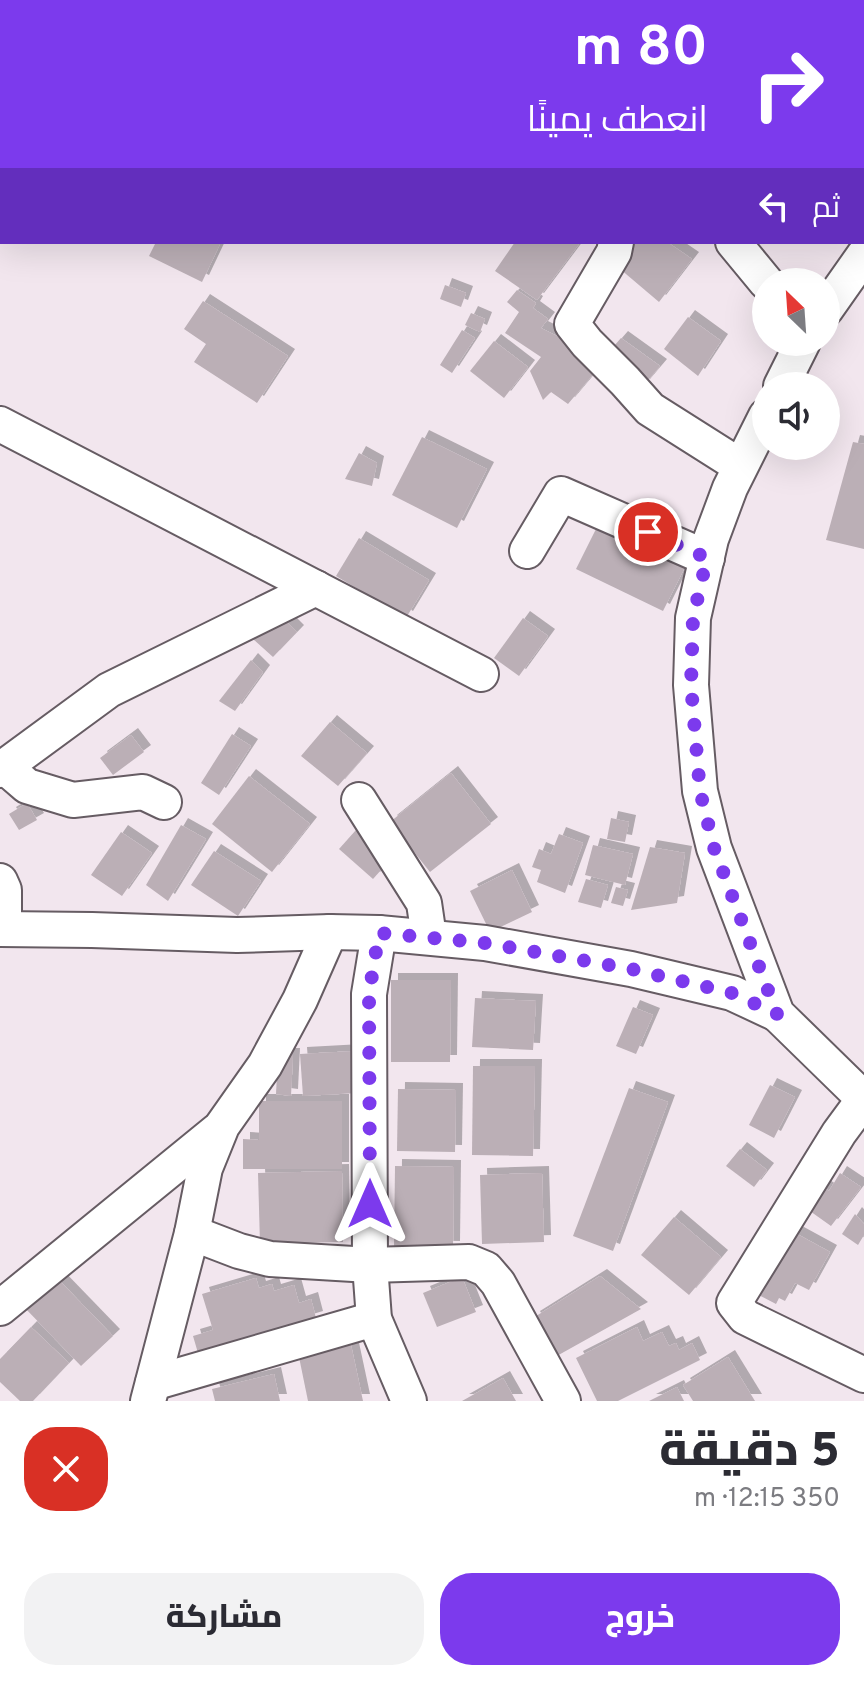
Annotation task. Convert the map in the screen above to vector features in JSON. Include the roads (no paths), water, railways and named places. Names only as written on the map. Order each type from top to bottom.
[{"type":"street","points":[[616,244],[614,252],[572,324],[650,409],[740,466]]},
{"type":"street","points":[[735,244],[754,268]]},
{"type":"street","points":[[840,289],[864,255]]},
{"type":"street","points":[[0,424],[481,674]]},
{"type":"street","points":[[752,443],[711,539],[693,618],[691,685],[700,791],[714,848],[777,1014]]},
{"type":"street","points":[[527,551],[561,494],[707,558]]},
{"type":"street","points":[[164,802],[143,792],[73,800],[27,786],[3,768],[109,690],[316,588]]},
{"type":"street","points":[[359,800],[424,903],[429,937]]},
{"type":"street","points":[[0,881],[4,890],[2,929],[237,935],[379,933],[485,943],[631,969],[732,993],[777,1014],[864,1099],[839,1133],[734,1303],[745,1317],[864,1375]]},
{"type":"street","points":[[150,1392],[192,1233],[205,1168],[222,1126],[272,1052],[300,1000],[330,932]]},
{"type":"street","points":[[379,933],[369,994],[370,1265],[374,1319],[409,1401]]},
{"type":"street","points":[[0,1308],[222,1126]]},
{"type":"street","points":[[192,1233],[270,1259],[370,1265],[469,1262],[486,1269],[498,1283],[563,1401]]},
{"type":"street","points":[[150,1392],[374,1319]]}]
